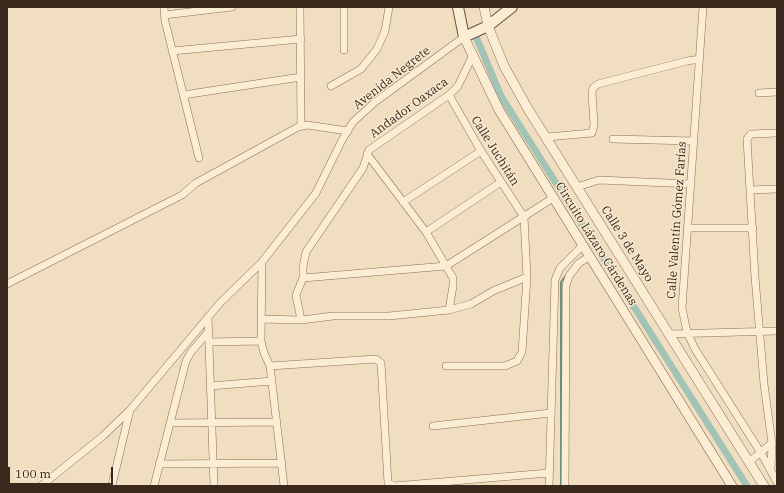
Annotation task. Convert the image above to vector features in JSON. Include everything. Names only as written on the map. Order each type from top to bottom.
[{"type":"main road","name":"Circuito Lázaro Cárdenas","points":[[458,7],[464,37]]},
{"type":"main road","points":[[464,37],[488,26],[512,7]]},
{"type":"street","points":[[164,7],[164,15],[172,51],[198,158]]},
{"type":"street","points":[[164,15],[232,7]]},
{"type":"street","points":[[300,7],[301,126]]},
{"type":"street","points":[[344,7],[344,50]]},
{"type":"street","points":[[331,86],[362,69],[377,49],[385,31],[389,7]]},
{"type":"street","name":"Calle 3 de Mayo","points":[[484,7],[488,26],[504,66],[528,109],[764,486]]},
{"type":"street","name":"Calle Valentín Gómez Farías","points":[[703,7],[682,308],[687,332],[705,367],[761,453],[777,482]]},
{"type":"street","name":"Circuito Lázaro Cárdenas","points":[[464,37],[472,57],[499,110],[732,486]]},
{"type":"street","name":"Avenida Negrete","points":[[41,486],[103,436],[130,410],[220,303],[262,262],[316,193],[354,122],[375,102],[464,37]]},
{"type":"street","points":[[172,51],[300,39]]},
{"type":"street","name":"Andador Oaxaca","points":[[367,154],[369,150],[449,95],[458,86],[472,57]]},
{"type":"street","points":[[546,137],[592,133],[594,125],[592,93],[593,88],[598,84],[687,61],[700,60]]},
{"type":"street","points":[[183,95],[301,77]]},
{"type":"street","points":[[759,94],[777,92]]},
{"type":"street","name":"Calle Juchitán","points":[[449,95],[481,151],[524,217]]},
{"type":"street","points":[[7,284],[182,195],[196,183],[301,126],[307,125],[348,131]]},
{"type":"street","points":[[771,471],[772,443],[764,379],[755,276],[747,139],[751,134],[777,134]]},
{"type":"street","points":[[613,139],[693,141]]},
{"type":"street","points":[[403,202],[481,151]]},
{"type":"street","points":[[367,154],[426,232],[453,278],[449,310]]},
{"type":"street","points":[[301,320],[296,295],[303,278],[303,267],[306,252],[363,168],[367,154]]},
{"type":"street","points":[[577,187],[599,180],[691,184]]},
{"type":"street","points":[[426,232],[501,182]]},
{"type":"street","points":[[750,190],[777,189]]},
{"type":"street","points":[[303,278],[446,266],[553,198]]},
{"type":"street","points":[[446,366],[505,366],[517,361],[520,357],[523,345],[527,277],[524,217]]},
{"type":"street","points":[[687,228],[753,228]]},
{"type":"street","points":[[549,486],[555,280],[560,268],[582,246]]},
{"type":"street","points":[[565,486],[566,286],[569,276],[579,263],[589,257]]},
{"type":"street","points":[[262,262],[261,341],[264,353],[270,366],[284,486]]},
{"type":"street","points":[[262,319],[301,320],[333,316],[389,316],[449,310],[471,304],[493,291],[527,277]]},
{"type":"street","points":[[208,317],[214,486]]},
{"type":"street","points":[[154,486],[186,361],[191,352],[209,331]]},
{"type":"street","points":[[669,334],[687,332],[777,331]]},
{"type":"street","points":[[209,342],[261,341]]},
{"type":"street","points":[[270,366],[376,359],[381,363],[388,483],[394,486],[549,473]]},
{"type":"street","points":[[210,386],[272,381]]},
{"type":"street","points":[[112,485],[130,410]]},
{"type":"street","points":[[433,426],[551,413]]},
{"type":"street","points":[[170,423],[277,422]]},
{"type":"street","points":[[749,462],[772,443]]},
{"type":"street","points":[[159,464],[282,463]]},
{"type":"waterway","points":[[477,39],[501,96],[747,486]]},
{"type":"waterway","points":[[561,486],[561,282],[567,274]]}]
